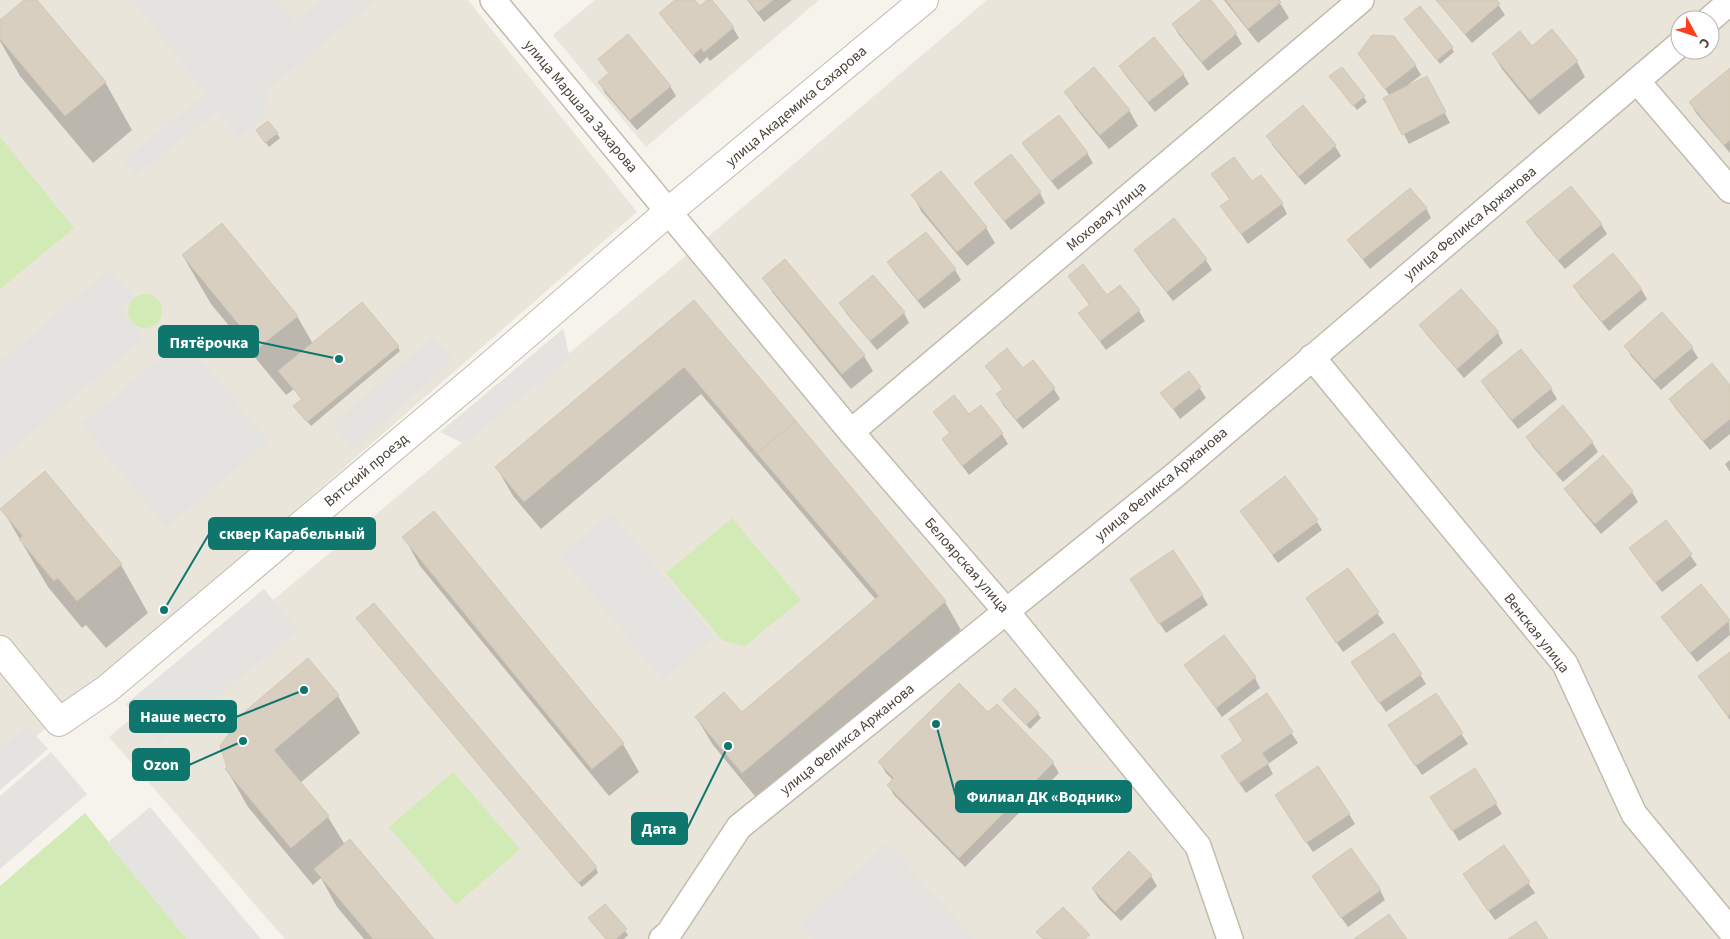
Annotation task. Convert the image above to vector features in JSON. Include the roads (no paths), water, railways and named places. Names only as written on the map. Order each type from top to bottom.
[{"type":"street","name":"улица Маршала Захарова","points":[[493,0],[668,212]]},
{"type":"street","name":"улица Академика Сахарова","points":[[668,212],[924,0]]},
{"type":"street","name":"Моховая улица","points":[[851,432],[1361,0]]},
{"type":"street","points":[[1720,11],[1730,2]]},
{"type":"street","name":"улица Феликса Аржанова","points":[[662,939],[669,933],[739,827],[1174,476],[1670,53]]},
{"type":"street","points":[[1637,81],[1730,190]]},
{"type":"street","name":"Белоярская улица","points":[[668,212],[851,432],[1006,610],[1198,846],[1230,939]]},
{"type":"street","name":"Вятский проезд","points":[[0,650],[59,722],[107,688],[484,372],[668,212]]},
{"type":"street","name":"Венская улица","points":[[1312,357],[1565,664],[1634,814],[1730,930]]},
{"type":"place","name":"Пятёрочка","points":[[339,359]]},
{"type":"place","name":"сквер Карабельный","points":[[164,610]]},
{"type":"place","name":"Наше место","points":[[304,690]]},
{"type":"place","name":"Филиал ДК «Водник»","points":[[936,724]]},
{"type":"place","name":"Ozon","points":[[243,741]]},
{"type":"place","name":"Дата","points":[[728,746]]}]
